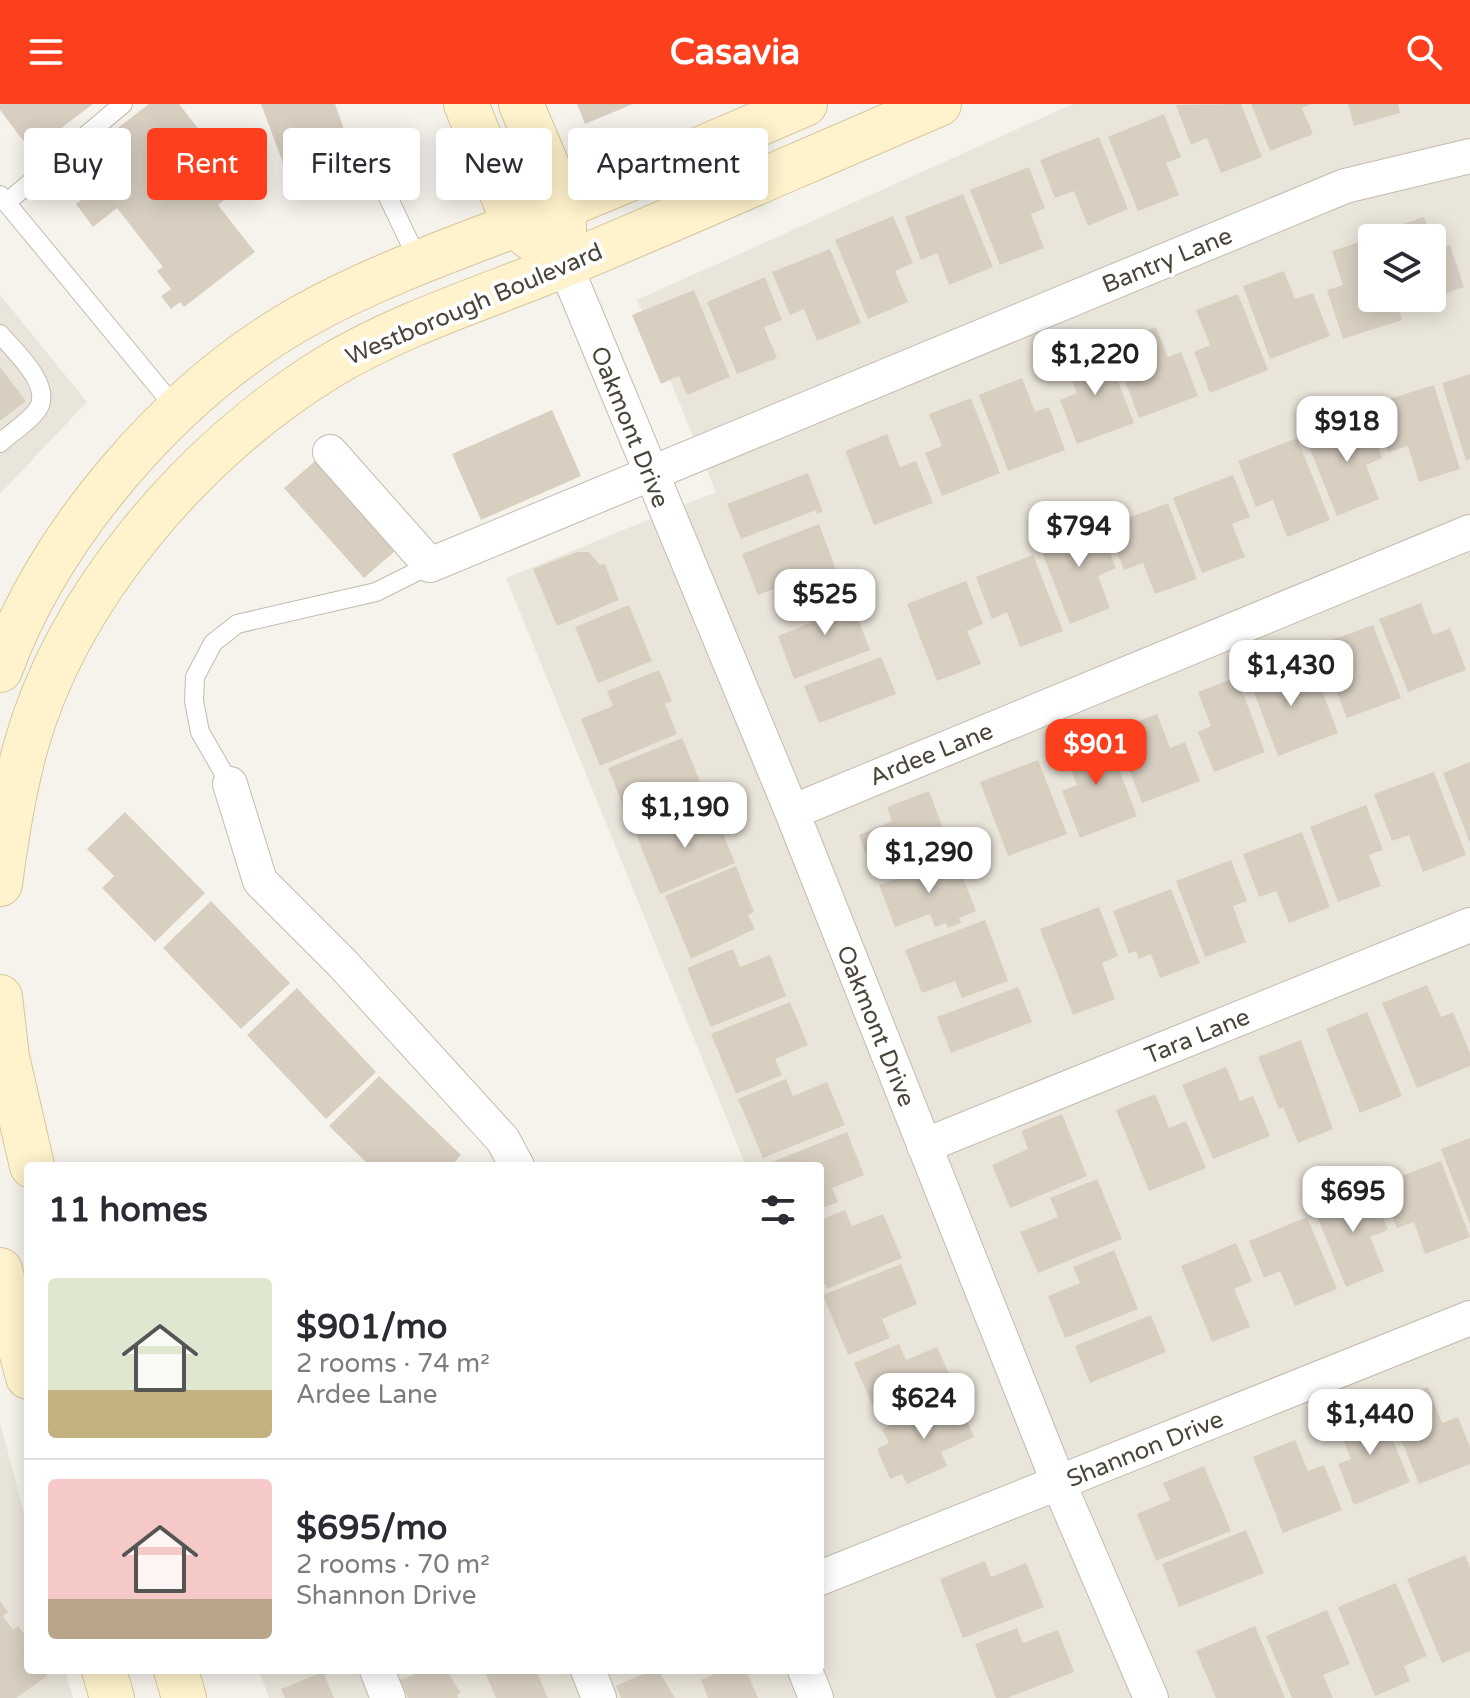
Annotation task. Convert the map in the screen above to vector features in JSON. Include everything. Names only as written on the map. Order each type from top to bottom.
[{"type":"main road","points":[[466,104],[515,226],[565,265]]},
{"type":"main road","points":[[521,104],[564,206],[565,265]]},
{"type":"main road","points":[[0,670],[13,636],[55,560],[105,490],[178,411],[228,367],[302,317],[420,264],[805,104]]},
{"type":"main road","name":"Westborough Boulevard","points":[[0,884],[7,825],[26,746],[58,665],[99,591],[146,527],[204,464],[266,411],[328,367],[401,331],[565,265],[939,104]]},
{"type":"main road","points":[[0,997],[7,1057],[31,1162]]},
{"type":"main road","points":[[0,1270],[24,1362]]},
{"type":"main road","points":[[105,1674],[112,1698]]},
{"type":"main road","points":[[177,1674],[184,1698]]},
{"type":"street","name":"Bantry Lane","points":[[430,565],[1345,186],[1470,156]]},
{"type":"street","name":"Oakmont Drive","points":[[565,265],[649,474],[792,812],[1059,1484],[1151,1698]]},
{"type":"street","points":[[330,452],[430,565]]},
{"type":"street","name":"Ardee Lane","points":[[792,812],[1470,532]]},
{"type":"street","points":[[230,784],[260,881],[343,964],[503,1140],[515,1162]]},
{"type":"street","name":"Tara Lane","points":[[924,1146],[1470,925]]},
{"type":"street","name":"Shannon Drive","points":[[824,1576],[1470,1318]]},
{"type":"street","points":[[379,1674],[388,1698]]},
{"type":"street","points":[[590,1674],[599,1698]]},
{"type":"street","points":[[807,1674],[816,1698]]},
{"type":"lane","points":[[123,104],[3,199],[178,411]]},
{"type":"lane","points":[[389,200],[420,264]]},
{"type":"lane","points":[[0,334],[36,379],[41,394],[38,408],[0,443]]},
{"type":"lane","points":[[230,784],[200,732],[194,701],[195,677],[213,643],[237,624],[376,592],[430,565]]},
{"type":"shaded area","points":[[1073,104],[1470,104],[1470,1698],[269,1698],[260,1674],[824,1674],[824,1162],[744,1162],[506,578],[716,492],[637,300]]},
{"type":"shaded area","points":[[0,295],[87,402],[0,494]]},
{"type":"shaded area","points":[[0,1422],[24,1514],[24,1674],[66,1674],[73,1698],[0,1698]]},
{"type":"building","points":[[0,104],[93,104],[61,128],[24,128],[24,142],[0,110]]},
{"type":"building","points":[[149,104],[179,104],[198,128],[147,128],[147,200],[225,200],[218,205],[255,252],[184,307],[180,302],[171,309],[161,296],[171,289],[157,271],[163,267],[117,208],[93,227],[76,204],[81,200],[131,200],[131,128],[118,128]]},
{"type":"building","points":[[261,104],[335,104],[344,128],[283,128],[283,163]]},
{"type":"building","points":[[577,104],[633,104],[585,124]]},
{"type":"building","points":[[1241,104],[1262,157],[1221,173],[1207,138],[1191,145],[1176,105]]},
{"type":"building","points":[[1251,104],[1312,104],[1302,108],[1313,134],[1270,151]]},
{"type":"building","points":[[1348,104],[1398,104],[1400,113],[1354,126]]},
{"type":"building","points":[[1164,114],[1181,157],[1166,163],[1179,195],[1138,211],[1108,137]]},
{"type":"building","points":[[1099,137],[1128,209],[1088,226],[1074,191],[1055,198],[1040,160]]},
{"type":"building","points":[[1029,167],[1045,208],[1031,214],[1044,248],[1000,265],[970,190]]},
{"type":"building","points":[[963,194],[993,267],[949,285],[937,253],[921,260],[905,217]]},
{"type":"building","points":[[893,216],[913,263],[895,271],[908,302],[868,319],[835,240]]},
{"type":"building","points":[[1424,217],[1426,224],[1402,224]]},
{"type":"building","points":[[1358,243],[1358,312],[1399,312],[1402,320],[1343,339],[1327,290],[1343,285],[1332,251]]},
{"type":"building","points":[[1450,245],[1464,287],[1446,293],[1446,246]]},
{"type":"building","points":[[830,249],[861,323],[817,341],[804,309],[790,315],[772,272]]},
{"type":"building","points":[[1284,271],[1295,299],[1313,293],[1330,336],[1270,359],[1243,286]]},
{"type":"building","points":[[765,277],[782,320],[764,327],[777,358],[737,374],[707,302]]},
{"type":"building","points":[[694,290],[730,377],[687,395],[679,376],[661,384],[632,315]]},
{"type":"building","points":[[1238,294],[1268,370],[1210,393],[1194,352],[1210,345],[1196,310]]},
{"type":"building","points":[[1156,327],[1168,357],[1181,352],[1198,396],[1139,418],[1111,344]]},
{"type":"building","points":[[1104,345],[1134,423],[1077,444],[1060,400],[1077,393],[1064,360]]},
{"type":"building","points":[[0,367],[26,401],[0,421]]},
{"type":"building","points":[[1470,374],[1470,459],[1466,461],[1442,383]]},
{"type":"building","points":[[1022,378],[1035,412],[1049,407],[1065,450],[1008,471],[979,395]]},
{"type":"building","points":[[1434,385],[1460,469],[1419,482],[1408,446],[1388,452],[1373,404]]},
{"type":"building","points":[[971,398],[1000,473],[942,496],[925,453],[942,446],[929,414]]},
{"type":"building","points":[[552,410],[581,476],[481,520],[452,454]]},
{"type":"building","points":[[1365,416],[1382,458],[1366,465],[1379,499],[1337,516],[1306,439]]},
{"type":"building","points":[[887,434],[900,467],[916,461],[933,503],[874,525],[845,451]]},
{"type":"building","points":[[1297,438],[1330,520],[1287,537],[1273,500],[1256,507],[1238,461]]},
{"type":"building","points":[[315,461],[395,551],[364,578],[284,488]]},
{"type":"building","points":[[808,473],[823,512],[817,514],[816,510],[741,539],[727,504]]},
{"type":"building","points":[[1233,475],[1250,517],[1232,524],[1245,557],[1202,573],[1173,498]]},
{"type":"building","points":[[1168,503],[1197,579],[1155,594],[1143,563],[1124,570],[1107,526]]},
{"type":"building","points":[[1097,520],[1116,568],[1098,576],[1110,608],[1070,624],[1038,542]]},
{"type":"building","points":[[819,524],[842,586],[800,602],[793,582],[758,595],[742,554]]},
{"type":"building","points":[[577,552],[589,552],[600,565],[605,564],[619,600],[557,626],[533,569]]},
{"type":"building","points":[[1033,555],[1063,631],[1020,647],[1007,612],[992,619],[976,577]]},
{"type":"building","points":[[966,581],[983,624],[967,631],[981,664],[937,681],[907,604]]},
{"type":"building","points":[[847,591],[870,650],[794,679],[778,636],[810,623],[804,607]]},
{"type":"building","points":[[1421,603],[1433,635],[1450,628],[1466,670],[1408,692],[1379,619]]},
{"type":"building","points":[[629,605],[652,661],[598,683],[575,627]]},
{"type":"building","points":[[1373,625],[1401,698],[1347,718],[1332,680],[1345,675],[1332,640]]},
{"type":"building","points":[[881,657],[896,694],[819,723],[804,686]]},
{"type":"building","points":[[1288,659],[1300,691],[1319,683],[1338,733],[1278,756],[1247,674]]},
{"type":"building","points":[[659,670],[672,701],[665,704],[677,734],[600,766],[581,719],[613,706],[607,691]]},
{"type":"building","points":[[1237,677],[1265,752],[1214,772],[1198,732],[1211,726],[1198,692]]},
{"type":"building","points":[[1157,714],[1170,748],[1185,742],[1200,781],[1142,803],[1114,730]]},
{"type":"building","points":[[1105,733],[1137,816],[1080,838],[1062,791],[1077,785],[1063,749]]},
{"type":"building","points":[[682,738],[700,781],[682,789],[689,804],[632,827],[608,768]]},
{"type":"building","points":[[1038,760],[1067,834],[1008,856],[980,782]]},
{"type":"building","points":[[1470,762],[1470,843],[1443,773]]},
{"type":"building","points":[[1434,772],[1466,855],[1423,872],[1409,835],[1392,841],[1374,794]]},
{"type":"building","points":[[929,791],[951,850],[875,878],[859,835],[892,821],[887,807]]},
{"type":"building","points":[[1366,805],[1383,850],[1369,855],[1381,886],[1338,902],[1310,827]]},
{"type":"building","points":[[702,807],[709,823],[717,819],[735,863],[660,894],[636,834]]},
{"type":"building","points":[[125,812],[205,893],[155,942],[102,888],[114,876],[87,849]]},
{"type":"building","points":[[1302,832],[1330,907],[1289,923],[1276,891],[1259,897],[1243,854]]},
{"type":"building","points":[[955,857],[976,911],[959,918],[961,923],[948,928],[946,923],[935,927],[930,914],[895,927],[879,885]]},
{"type":"building","points":[[1231,860],[1247,901],[1233,906],[1246,942],[1205,957],[1176,881]]},
{"type":"building","points":[[736,866],[754,912],[748,915],[755,929],[691,959],[665,896]]},
{"type":"building","points":[[1171,889],[1200,963],[1160,978],[1151,954],[1139,959],[1136,951],[1129,954],[1113,911]]},
{"type":"building","points":[[211,901],[290,983],[241,1029],[163,948]]},
{"type":"building","points":[[1099,907],[1118,956],[1102,963],[1115,999],[1073,1015],[1040,929]]},
{"type":"building","points":[[985,920],[1008,981],[962,998],[955,981],[922,993],[905,950]]},
{"type":"building","points":[[733,949],[740,967],[770,955],[786,996],[711,1027],[687,968]]},
{"type":"building","points":[[1427,985],[1441,1017],[1453,1012],[1470,1053],[1470,1066],[1417,1088],[1382,1003]]},
{"type":"building","points":[[1018,987],[1032,1022],[951,1053],[937,1017]]},
{"type":"building","points":[[297,988],[376,1072],[326,1119],[247,1035]]},
{"type":"building","points":[[790,1002],[808,1045],[775,1059],[782,1075],[736,1094],[711,1034]]},
{"type":"building","points":[[1367,1012],[1402,1096],[1360,1113],[1326,1029]]},
{"type":"building","points":[[1301,1040],[1333,1129],[1298,1143],[1283,1107],[1279,1109],[1258,1057]]},
{"type":"building","points":[[1226,1067],[1240,1101],[1253,1096],[1270,1136],[1213,1159],[1182,1085]]},
{"type":"building","points":[[379,1076],[461,1155],[455,1162],[366,1162],[329,1126]]},
{"type":"building","points":[[786,1079],[793,1096],[827,1082],[845,1125],[763,1158],[738,1099]]},
{"type":"building","points":[[1155,1094],[1169,1128],[1186,1121],[1206,1168],[1149,1191],[1116,1110]]},
{"type":"building","points":[[1062,1114],[1087,1176],[1010,1208],[992,1165],[1028,1149],[1021,1131]]},
{"type":"building","points":[[847,1132],[864,1175],[832,1188],[838,1202],[824,1207],[824,1162],[772,1162]]},
{"type":"building","points":[[1470,1138],[1470,1224],[1441,1149]]},
{"type":"building","points":[[1441,1161],[1470,1237],[1425,1254],[1414,1222],[1397,1228],[1380,1184]]},
{"type":"building","points":[[1097,1179],[1122,1239],[1038,1273],[1020,1232],[1058,1217],[1050,1198]]},
{"type":"building","points":[[1370,1186],[1388,1230],[1370,1237],[1384,1271],[1346,1287],[1314,1209]]},
{"type":"building","points":[[845,1210],[852,1226],[883,1214],[902,1258],[827,1289],[824,1284],[824,1218]]},
{"type":"building","points":[[1307,1217],[1337,1289],[1295,1306],[1280,1271],[1264,1278],[1249,1241]]},
{"type":"building","points":[[1236,1243],[1252,1281],[1234,1289],[1250,1327],[1212,1342],[1181,1266]]},
{"type":"building","points":[[1114,1250],[1138,1309],[1065,1338],[1048,1296],[1080,1283],[1073,1267]]},
{"type":"building","points":[[901,1264],[917,1304],[882,1319],[890,1338],[848,1355],[824,1295]]},
{"type":"building","points":[[1151,1315],[1166,1352],[1090,1383],[1075,1346]]},
{"type":"building","points":[[899,1344],[906,1360],[937,1347],[955,1387],[879,1420],[854,1363]]},
{"type":"building","points":[[1428,1387],[1442,1423],[1458,1417],[1470,1447],[1470,1464],[1419,1484],[1387,1404]]},
{"type":"building","points":[[956,1396],[974,1437],[941,1452],[947,1466],[907,1484],[902,1474],[890,1479],[877,1449],[889,1443],[882,1429]]},
{"type":"building","points":[[1379,1406],[1410,1482],[1354,1505],[1338,1464],[1351,1459],[1336,1423]]},
{"type":"building","points":[[1295,1440],[1308,1471],[1324,1465],[1342,1510],[1283,1533],[1253,1457]]},
{"type":"building","points":[[1204,1466],[1231,1531],[1156,1561],[1137,1514],[1170,1500],[1163,1483]]},
{"type":"building","points":[[1246,1530],[1264,1573],[1179,1607],[1162,1564]]},
{"type":"building","points":[[1465,1555],[1470,1567],[1470,1651],[1442,1663],[1407,1579]]},
{"type":"building","points":[[985,1561],[991,1577],[1026,1563],[1044,1607],[963,1638],[940,1579]]},
{"type":"building","points":[[1396,1583],[1427,1656],[1404,1666],[1410,1681],[1375,1696],[1338,1607]]},
{"type":"building","points":[[0,1601],[8,1612],[3,1616],[13,1630],[18,1626],[24,1634],[24,1674],[47,1676],[16,1698],[0,1698]]},
{"type":"building","points":[[1327,1610],[1350,1664],[1323,1675],[1333,1698],[1292,1698],[1266,1636]]},
{"type":"building","points":[[1255,1626],[1285,1698],[1216,1698],[1196,1651]]},
{"type":"building","points":[[1017,1628],[1023,1643],[1058,1630],[1074,1672],[1007,1698],[996,1698],[975,1644]]},
{"type":"building","points":[[324,1674],[334,1698],[285,1698],[281,1689]]},
{"type":"building","points":[[416,1674],[449,1674],[461,1693],[457,1695],[458,1698],[408,1698],[400,1680]]},
{"type":"building","points":[[486,1674],[538,1674],[548,1698],[496,1698]]},
{"type":"building","points":[[643,1674],[660,1674],[675,1698],[621,1698],[616,1686]]},
{"type":"building","points":[[715,1674],[748,1674],[758,1698],[708,1698],[701,1680]]}]
